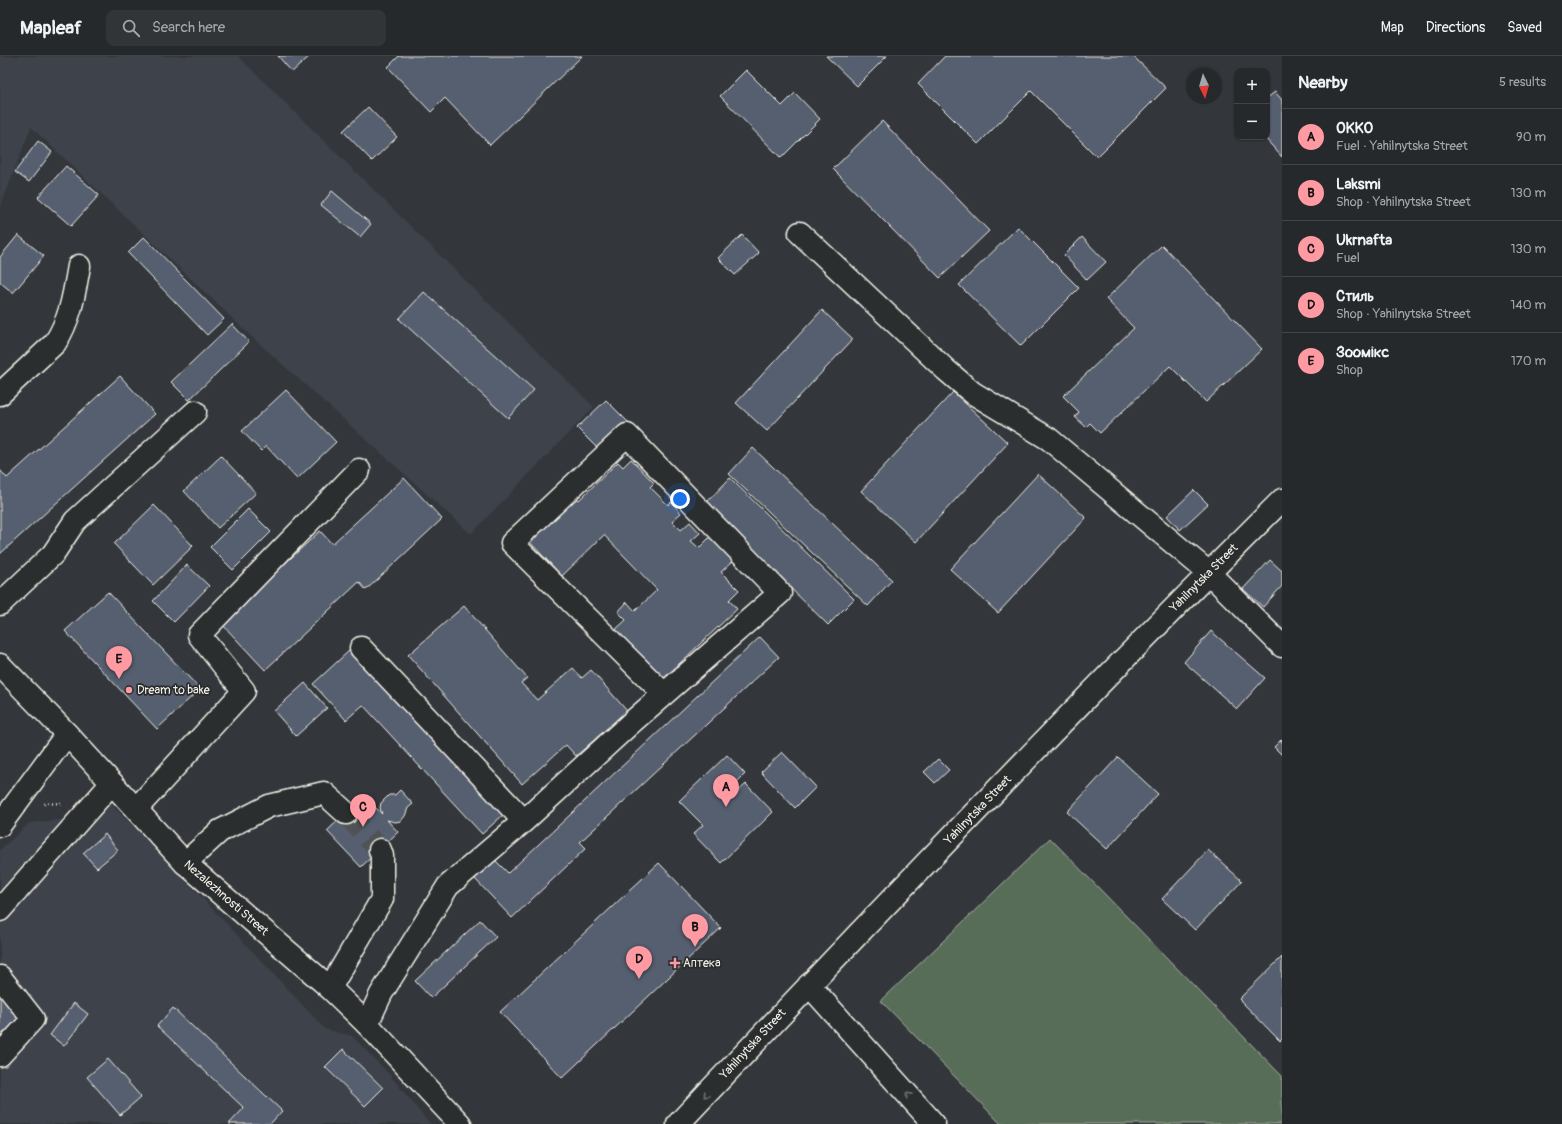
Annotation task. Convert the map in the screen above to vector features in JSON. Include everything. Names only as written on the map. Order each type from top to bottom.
[{"type":"main road","points":[[800,233],[940,365],[973,393],[1049,439],[1209,573],[1282,646]]},
{"type":"main road","points":[[0,394],[55,343],[62,333],[71,310],[79,266]]},
{"type":"main road","points":[[0,604],[53,554],[75,522],[195,412]]},
{"type":"main road","points":[[367,1024],[381,994],[448,886],[524,821],[664,694],[780,593],[627,435],[512,543],[664,694]]},
{"type":"main road","points":[[136,809],[244,692],[199,635],[359,470]]},
{"type":"main road","name":"Yahilnytska Street","points":[[678,1124],[809,985],[1209,573],[1282,500]]},
{"type":"main road","points":[[361,648],[524,821]]},
{"type":"main road","name":"Nezalezhnosti Street","points":[[0,665],[67,734],[185,863],[330,988],[367,1024],[460,1124]]},
{"type":"main road","points":[[0,825],[67,734]]},
{"type":"main road","points":[[0,910],[112,783]]},
{"type":"main road","points":[[185,863],[220,831],[269,806],[324,793],[346,813]]},
{"type":"main road","points":[[330,988],[382,899],[382,856],[380,850]]},
{"type":"main road","points":[[0,977],[33,1019],[0,1055]]},
{"type":"main road","points":[[809,985],[934,1124]]},
{"type":"shaded area","points":[[0,56],[238,56],[594,407],[471,534],[252,337],[31,127],[0,208]]},
{"type":"shaded area","points":[[105,798],[166,859],[325,1029],[352,1036],[389,1074],[430,1124],[0,1124],[0,850],[29,823],[86,817]]},
{"type":"green space","points":[[1050,838],[1282,1076],[1282,1124],[1001,1124],[881,1001]]},
{"type":"building","points":[[278,56],[310,56],[292,72]]},
{"type":"building","points":[[399,56],[582,56],[490,145],[445,98],[431,112],[388,67]]},
{"type":"building","points":[[826,56],[887,56],[857,86]]},
{"type":"building","points":[[945,56],[1133,56],[1166,88],[1097,157],[1031,91],[978,144],[918,84]]},
{"type":"building","points":[[746,70],[782,106],[795,93],[820,119],[781,158],[720,96]]},
{"type":"building","points":[[1275,92],[1282,100],[1282,157],[1267,140],[1270,140],[1270,96]]},
{"type":"building","points":[[368,107],[397,137],[372,161],[343,131]]},
{"type":"building","points":[[882,121],[989,231],[940,278],[833,169]]},
{"type":"building","points":[[38,141],[52,152],[29,182],[15,172]]},
{"type":"building","points":[[66,166],[99,195],[71,226],[38,197]]},
{"type":"building","points":[[332,191],[371,224],[360,237],[321,205]]},
{"type":"building","points":[[1018,227],[1079,288],[1021,346],[959,285]]},
{"type":"building","points":[[18,235],[44,256],[13,293],[0,282],[0,257]]},
{"type":"building","points":[[742,235],[759,253],[735,275],[718,258]]},
{"type":"building","points":[[144,237],[224,319],[207,335],[128,253]]},
{"type":"building","points":[[1082,237],[1106,262],[1087,280],[1064,255]]},
{"type":"building","points":[[1162,245],[1262,349],[1206,402],[1170,366],[1100,433],[1090,423],[1086,427],[1075,417],[1079,412],[1063,396],[1134,328],[1106,299]]},
{"type":"building","points":[[424,292],[534,390],[508,418],[399,319]]},
{"type":"building","points":[[822,310],[853,339],[767,431],[736,403]]},
{"type":"building","points":[[232,324],[249,342],[189,400],[171,382]]},
{"type":"building","points":[[120,376],[155,414],[0,554],[0,470],[7,478]]},
{"type":"building","points":[[286,390],[336,442],[297,479],[266,446],[261,451],[242,431]]},
{"type":"building","points":[[953,392],[1008,443],[916,542],[861,491]]},
{"type":"building","points":[[606,400],[628,422],[599,450],[577,428]]},
{"type":"building","points":[[753,448],[892,580],[868,606],[729,474]]},
{"type":"building","points":[[221,456],[256,493],[218,528],[184,491]]},
{"type":"building","points":[[631,459],[654,483],[650,487],[668,505],[671,502],[681,513],[672,521],[681,530],[690,522],[700,533],[691,541],[699,548],[711,536],[734,560],[721,572],[739,590],[729,600],[737,609],[662,680],[614,631],[626,620],[618,612],[627,602],[635,611],[657,590],[604,535],[562,576],[527,539],[573,494],[579,500],[618,462],[623,467]]},
{"type":"building","points":[[1038,474],[1086,518],[998,613],[950,569]]},
{"type":"building","points":[[404,478],[442,519],[366,590],[359,582],[265,670],[221,623],[320,531],[332,544]]},
{"type":"building","points":[[730,478],[854,599],[828,625],[705,504]]},
{"type":"building","points":[[1194,490],[1208,504],[1180,530],[1167,516]]},
{"type":"building","points":[[154,505],[193,546],[153,585],[114,544]]},
{"type":"building","points":[[248,509],[271,532],[233,570],[210,547]]},
{"type":"building","points":[[1270,560],[1282,571],[1282,586],[1263,607],[1243,589]]},
{"type":"building","points":[[187,565],[209,586],[174,622],[153,601]]},
{"type":"building","points":[[108,592],[200,689],[157,729],[65,631]]},
{"type":"building","points":[[464,606],[527,678],[521,683],[537,700],[573,668],[582,678],[591,670],[627,711],[576,756],[566,745],[522,784],[408,655]]},
{"type":"building","points":[[1211,631],[1265,678],[1237,709],[1184,662]]},
{"type":"building","points":[[760,637],[779,657],[580,842],[586,848],[512,918],[474,878],[494,859],[508,873]]},
{"type":"building","points":[[350,650],[503,815],[482,834],[363,705],[346,720],[313,684]]},
{"type":"building","points":[[305,683],[327,708],[296,736],[274,711]]},
{"type":"building","points":[[1282,739],[1282,755],[1274,747]]},
{"type":"building","points":[[782,752],[816,787],[795,808],[761,772]]},
{"type":"building","points":[[727,755],[745,774],[726,793],[731,798],[746,784],[773,812],[721,863],[693,834],[703,825],[679,801]]},
{"type":"building","points":[[1118,757],[1158,794],[1107,849],[1067,812]]},
{"type":"building","points":[[938,759],[949,770],[935,783],[924,772]]},
{"type":"building","points":[[400,790],[413,804],[408,808],[401,821],[395,822],[387,820],[398,832],[361,867],[327,831],[364,796],[382,814],[380,808],[381,803],[389,795],[395,795]]},
{"type":"building","points":[[105,834],[118,850],[97,868],[83,853]]},
{"type":"building","points":[[1208,850],[1242,881],[1195,930],[1162,899]]},
{"type":"building","points":[[659,863],[721,928],[562,1078],[500,1012]]},
{"type":"building","points":[[480,920],[496,937],[431,998],[415,981]]},
{"type":"building","points":[[1282,957],[1282,1039],[1280,1041],[1239,999]]},
{"type":"building","points":[[0,987],[25,1014],[0,1036]]},
{"type":"building","points":[[74,1003],[88,1014],[64,1046],[50,1035]]},
{"type":"building","points":[[173,1008],[282,1111],[270,1124],[229,1124],[244,1108],[157,1026]]},
{"type":"building","points":[[343,1049],[383,1088],[365,1106],[325,1067]]},
{"type":"building","points":[[108,1059],[141,1097],[120,1115],[87,1077]]},
{"type":"tunnel","points":[[346,813],[380,850]]},
{"type":"place","name":"Зоомікс","points":[[119,679]]},
{"type":"place","name":"Dream to bake","points":[[129,690]]},
{"type":"place","name":"OKKO","points":[[726,807]]},
{"type":"place","name":"Ukrnafta","points":[[363,827]]},
{"type":"place","name":"Laksmi","points":[[695,947]]},
{"type":"place","name":"Аптека","points":[[675,963]]},
{"type":"place","name":"Стиль","points":[[639,979]]}]
